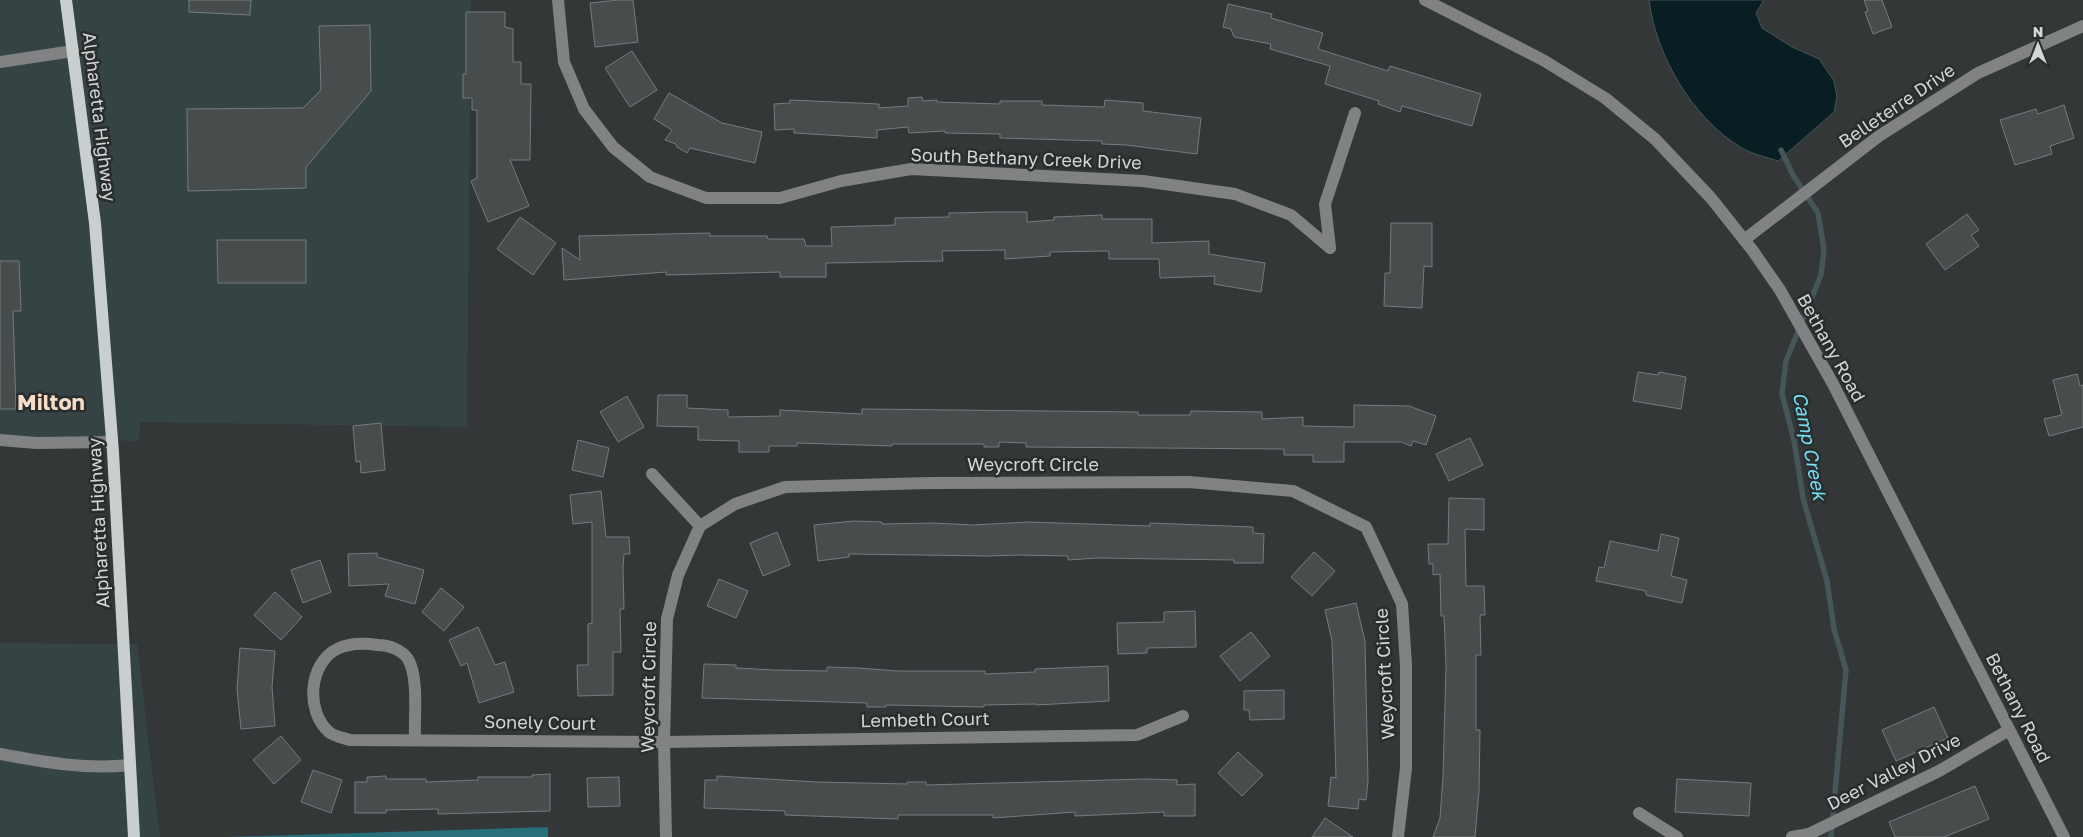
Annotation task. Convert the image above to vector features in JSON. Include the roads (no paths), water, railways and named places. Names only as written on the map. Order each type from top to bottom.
[{"type":"main road","name":"Alpharetta Highway","points":[[66,0],[95,223],[112,442],[134,837]]},
{"type":"street","name":"South Bethany Creek Drive","points":[[558,0],[564,62],[584,108],[614,147],[650,177],[706,198],[780,198],[840,181],[911,170],[1143,181],[1235,194],[1291,215],[1330,248],[1325,204],[1355,113]]},
{"type":"street","name":"Bethany Road","points":[[1425,0],[1543,60],[1605,98],[1655,139],[1710,198],[1744,240],[1780,290],[1833,384],[2064,837]]},
{"type":"street","name":"Belleterre Drive","points":[[1744,240],[1880,136],[1978,73],[2083,26]]},
{"type":"street","points":[[0,62],[73,51]]},
{"type":"street","points":[[0,440],[36,443],[112,442]]},
{"type":"street","points":[[652,474],[700,526]]},
{"type":"street","name":"Weycroft Circle","points":[[666,837],[664,742],[667,619],[678,575],[700,526],[735,504],[785,487],[929,483],[1189,482],[1293,491],[1366,527],[1402,604],[1406,665],[1406,768],[1398,837]]},
{"type":"street","name":"Sonely Court","points":[[415,739],[413,672],[407,657],[390,646],[362,643],[337,649],[321,662],[313,686],[315,711],[329,732],[350,740],[664,742]]},
{"type":"street","name":"Lembeth Court","points":[[664,742],[1137,735],[1183,716]]},
{"type":"street","name":"Deer Valley Drive","points":[[1792,837],[1809,834],[1939,771],[2009,730]]},
{"type":"street","points":[[0,754],[47,762],[108,768],[130,765]]},
{"type":"street","points":[[1639,813],[1676,837]]},
{"type":"waterway","name":"Camp Creek","points":[[1781,150],[1793,175],[1818,213],[1824,250],[1821,275],[1786,361],[1782,394],[1794,440],[1803,498],[1827,581],[1834,629],[1846,670],[1831,837]]},
{"type":"district","name":"Milton","points":[[51,402]]}]
